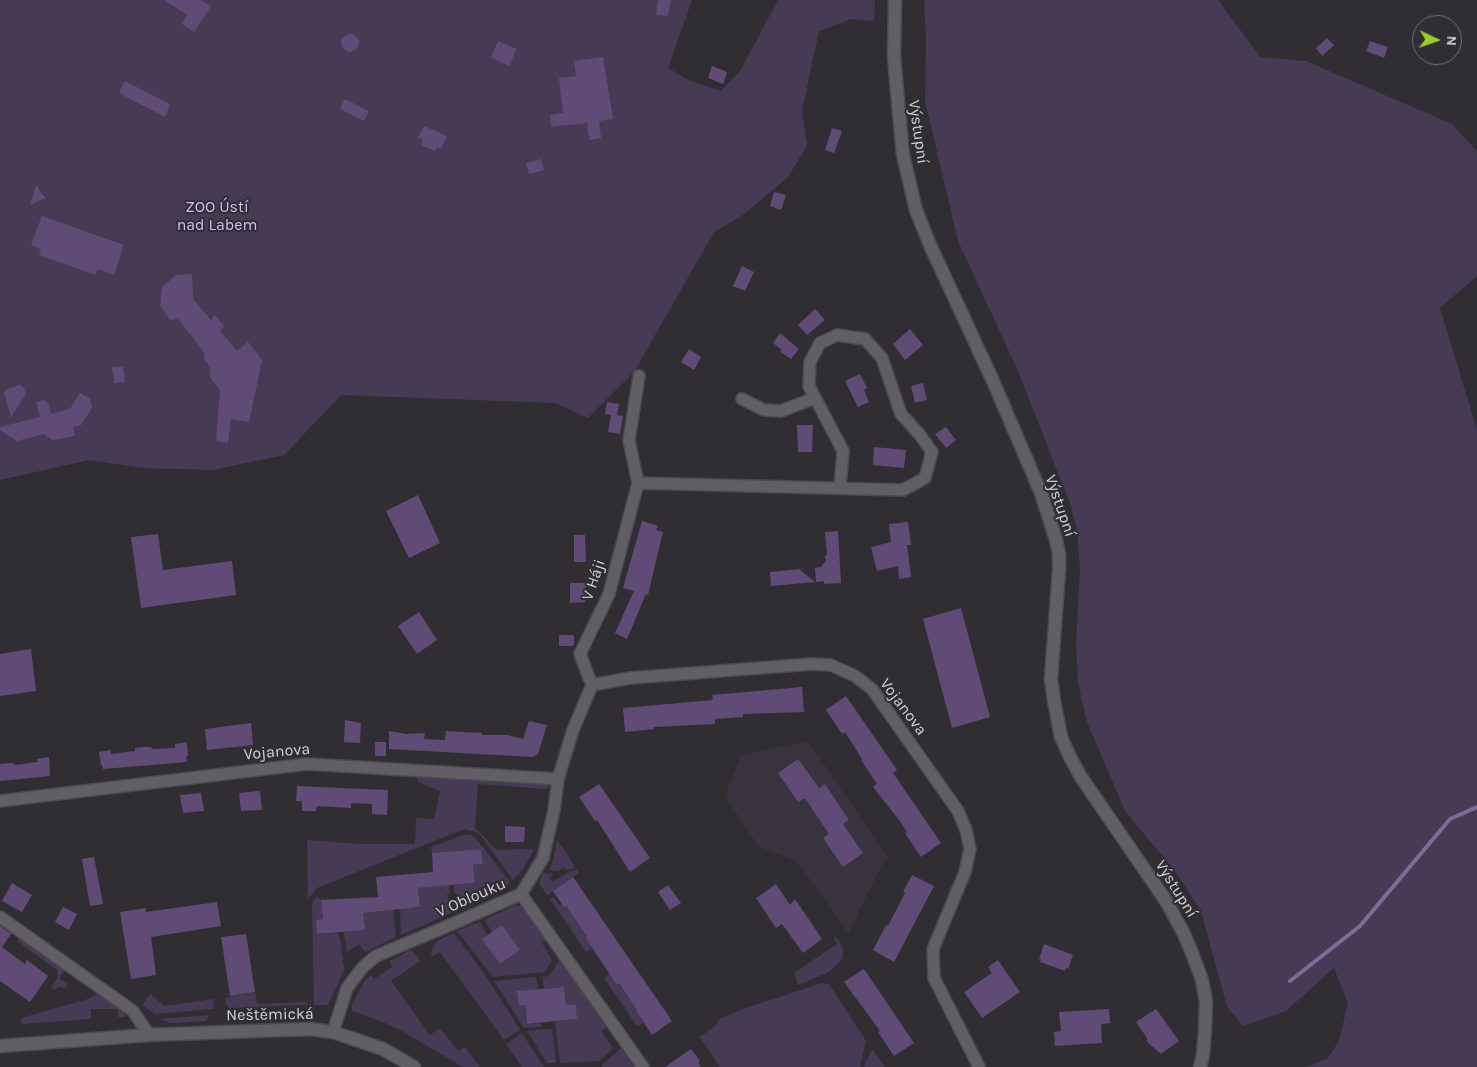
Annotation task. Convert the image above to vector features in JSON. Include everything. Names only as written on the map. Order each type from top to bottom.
[{"type":"street","name":"Výstupní","points":[[895,0],[894,56],[903,155],[916,210],[930,245],[993,381],[1044,502],[1056,540],[1059,554],[1059,570],[1051,679],[1061,737],[1081,777],[1166,902],[1184,934],[1202,980],[1206,1001],[1205,1038],[1200,1067]]},
{"type":"street","points":[[638,483],[903,490],[925,478],[932,452],[901,414],[882,358],[865,339],[837,335],[820,343],[810,362],[809,386],[843,451],[840,488]]},
{"type":"street","name":"V Háji","points":[[592,685],[580,654],[609,594],[638,483],[629,440],[639,376]]},
{"type":"street","points":[[742,399],[764,410],[781,411],[815,398]]},
{"type":"street","name":"Vojanova","points":[[592,685],[630,678],[811,664],[831,665],[855,676],[872,689],[958,811],[966,830],[970,849],[965,872],[934,949],[934,978],[979,1067]]},
{"type":"street","points":[[521,894],[543,858],[554,810],[558,779],[573,730],[592,685]]},
{"type":"street","name":"Vojanova","points":[[0,801],[307,764],[558,779]]},
{"type":"street","name":"V Oblouku","points":[[333,1032],[347,988],[363,967],[376,956],[450,926],[521,894],[643,1067]]},
{"type":"street","points":[[0,917],[133,1011],[149,1035]]},
{"type":"street","name":"Neštěmická","points":[[0,1046],[149,1035],[309,1029],[333,1032],[383,1049],[414,1067]]},
{"type":"shaded area","points":[[808,741],[888,857],[883,863],[848,934],[798,862],[759,847],[725,796],[741,755]]},
{"type":"green space","name":"ZOO Ústí nad Labem","points":[[0,0],[692,0],[668,68],[690,81],[721,91],[740,71],[778,0],[875,0],[874,21],[852,19],[819,31],[802,111],[807,146],[788,177],[743,215],[714,232],[634,372],[588,418],[555,403],[341,395],[284,455],[213,470],[142,468],[89,460],[0,480]]},
{"type":"green space","points":[[924,0],[1218,0],[1260,57],[1306,61],[1452,124],[1477,151],[1477,276],[1440,308],[1477,430],[1477,1067],[1306,1067],[1327,1059],[1339,1041],[1348,1003],[1334,968],[1286,1011],[1243,1026],[1227,1007],[1201,911],[1175,871],[1125,811],[1087,722],[1078,683],[1076,643],[1080,568],[1077,532],[1071,506],[1018,371],[958,241],[925,101],[926,39]]},
{"type":"green space","points":[[417,774],[547,784],[549,788],[546,789],[478,784],[475,828],[497,850],[531,849],[533,851],[523,869],[513,880],[481,836],[476,832],[464,829],[317,888],[308,899],[307,840],[360,844],[415,844],[416,818],[434,819],[440,791],[418,782]]},
{"type":"green space","points":[[470,834],[477,840],[510,882],[500,890],[472,903],[470,900],[456,906],[457,898],[456,893],[454,893],[454,885],[475,883],[473,864],[483,863],[481,849],[432,853],[431,847]]},
{"type":"green space","points":[[557,840],[575,868],[566,870],[564,867],[558,871],[549,870]]},
{"type":"green space","points":[[577,870],[579,873],[547,895],[539,883],[543,873],[553,874],[549,877],[552,882],[567,872]]},
{"type":"green space","points":[[449,885],[450,893],[447,894],[451,913],[401,935],[400,909],[420,907],[418,888]]},
{"type":"green space","points":[[317,896],[321,900],[323,919],[316,920],[317,934],[339,933],[344,967],[344,971],[328,1005],[314,1005],[312,904]]},
{"type":"green space","points":[[553,897],[559,905],[566,906],[587,936],[585,937],[592,948],[586,952],[550,899]]},
{"type":"green space","points":[[516,905],[523,907],[528,912],[547,939],[542,943],[552,960],[545,972],[493,977],[457,931],[480,922],[487,935],[482,939],[500,964],[519,950],[502,925],[492,932],[484,920]]},
{"type":"green space","points":[[393,910],[396,937],[365,952],[359,944],[347,952],[344,932],[364,930],[363,913]]},
{"type":"green space","points":[[454,933],[488,979],[520,1030],[504,1040],[440,952],[432,956],[431,954],[433,946],[439,940]]},
{"type":"green space","points":[[833,937],[837,938],[842,945],[843,957],[839,963],[827,973],[798,985],[794,973],[837,944]]},
{"type":"green space","points":[[19,938],[63,969],[64,971],[59,978],[68,984],[64,989],[59,986],[55,990],[51,988],[58,977],[57,970],[17,941]]},
{"type":"green space","points":[[410,950],[415,953],[420,961],[391,981],[430,1035],[440,1028],[458,1051],[465,1047],[480,1067],[463,1067],[402,1031],[352,1011],[352,1004],[365,981],[371,975],[374,979],[392,967],[390,961]]},
{"type":"green space","points":[[560,959],[607,1027],[601,1031],[613,1048],[600,1061],[560,1063],[555,1021],[577,1019],[576,1005],[566,1005],[564,987],[544,989],[542,977],[549,976]]},
{"type":"green space","points":[[610,974],[617,984],[619,983],[637,1010],[643,1023],[637,1026],[604,978]]},
{"type":"green space","points":[[536,977],[538,989],[518,991],[519,1006],[526,1005],[528,1024],[541,1023],[541,1027],[524,1028],[494,981]]},
{"type":"green space","points":[[822,983],[829,984],[866,1041],[860,1067],[720,1067],[699,1036],[714,1027],[720,1019],[743,1009]]},
{"type":"green space","points":[[255,992],[257,1004],[308,1002],[308,1005],[229,1008],[226,1005],[225,998]]},
{"type":"green space","points":[[96,994],[123,1009],[125,1017],[118,1017],[118,1009],[91,1009],[91,1019],[22,1024],[21,1018],[88,999]]},
{"type":"green space","points":[[150,994],[165,1006],[214,999],[213,1009],[155,1014],[142,1005]]},
{"type":"green space","points":[[308,1011],[308,1017],[283,1015],[238,1018],[231,1013]]},
{"type":"green space","points":[[210,1015],[205,1021],[170,1023],[159,1019]]},
{"type":"green space","points":[[552,1029],[556,1063],[547,1063],[527,1031]]},
{"type":"green space","points":[[522,1033],[544,1067],[522,1067],[506,1044]]},
{"type":"green space","points":[[621,1048],[634,1067],[602,1067],[602,1065]]},
{"type":"green space","points":[[873,1050],[885,1067],[864,1067]]},
{"type":"building","points":[[165,0],[201,0],[211,6],[194,32],[182,24],[187,15]]},
{"type":"building","points":[[658,0],[671,0],[668,16],[656,15]]},
{"type":"building","points":[[346,34],[354,34],[359,39],[357,50],[346,52],[341,47],[341,39]]},
{"type":"building","points":[[1327,38],[1334,45],[1322,56],[1316,48]]},
{"type":"building","points":[[498,41],[516,49],[510,66],[491,58]]},
{"type":"building","points":[[1370,41],[1388,47],[1384,58],[1366,51]]},
{"type":"building","points":[[603,57],[613,119],[599,121],[601,138],[589,140],[587,123],[551,127],[550,115],[563,113],[559,78],[576,76],[574,61]]},
{"type":"building","points":[[712,66],[727,72],[723,84],[708,78]]},
{"type":"building","points":[[125,81],[170,104],[165,117],[119,93]]},
{"type":"building","points":[[345,99],[369,111],[364,121],[340,109]]},
{"type":"building","points":[[424,126],[447,136],[441,149],[437,147],[435,151],[421,145],[423,140],[418,138]]},
{"type":"building","points":[[832,128],[842,131],[834,153],[825,150]]},
{"type":"building","points":[[541,159],[544,170],[529,174],[526,163]]},
{"type":"building","points":[[36,185],[45,198],[30,205]]},
{"type":"building","points":[[774,192],[786,195],[781,210],[770,206]]},
{"type":"building","points":[[42,216],[124,245],[114,275],[98,269],[95,275],[39,255],[41,249],[31,245]]},
{"type":"building","points":[[742,266],[754,272],[745,291],[733,286]]},
{"type":"building","points":[[192,274],[193,299],[211,320],[215,315],[224,326],[220,331],[237,351],[248,342],[262,360],[249,422],[231,419],[228,443],[216,441],[220,390],[210,377],[210,367],[204,359],[205,353],[178,319],[170,320],[160,306],[162,287],[176,275]]},
{"type":"building","points":[[815,309],[825,320],[807,335],[798,325]]},
{"type":"building","points":[[910,329],[923,345],[905,360],[893,344]]},
{"type":"building","points":[[780,333],[799,349],[791,359],[780,352],[782,350],[773,343]]},
{"type":"building","points":[[689,349],[701,357],[694,370],[681,362]]},
{"type":"building","points":[[123,366],[125,382],[114,383],[112,367]]},
{"type":"building","points":[[860,374],[867,388],[864,390],[869,402],[858,407],[845,381]]},
{"type":"building","points":[[923,383],[927,400],[915,403],[911,386]]},
{"type":"building","points":[[20,385],[24,388],[26,394],[11,417],[4,393],[7,389]]},
{"type":"building","points":[[80,393],[90,399],[92,408],[81,425],[73,427],[75,436],[53,440],[44,434],[17,441],[0,430],[0,427],[40,417],[36,402],[44,400],[48,403],[51,414],[70,409]]},
{"type":"building","points":[[607,402],[619,404],[617,415],[623,416],[620,434],[608,432],[611,415],[605,414]]},
{"type":"building","points":[[797,425],[813,425],[812,452],[798,452]]},
{"type":"building","points":[[946,427],[956,440],[946,448],[935,434]]},
{"type":"building","points":[[874,447],[906,450],[904,468],[873,465]]},
{"type":"building","points":[[418,495],[440,543],[409,558],[386,511]]},
{"type":"building","points":[[642,521],[658,526],[656,530],[663,532],[648,595],[646,594],[627,639],[615,633],[634,591],[623,588]]},
{"type":"building","points":[[908,522],[911,545],[907,545],[911,577],[899,579],[898,566],[877,571],[871,547],[891,542],[889,524]]},
{"type":"building","points":[[838,531],[841,583],[824,584],[824,581],[816,582],[815,568],[821,567],[826,561],[825,532]]},
{"type":"building","points":[[158,534],[163,570],[232,561],[236,595],[141,608],[131,537]]},
{"type":"building","points":[[574,535],[585,535],[586,562],[574,562]]},
{"type":"building","points":[[799,569],[815,582],[771,586],[770,572]]},
{"type":"building","points":[[570,583],[586,583],[585,602],[570,603]]},
{"type":"building","points":[[961,608],[990,717],[952,728],[923,619]]},
{"type":"building","points":[[419,612],[437,640],[417,654],[398,626]]},
{"type":"building","points":[[559,635],[574,635],[574,646],[559,646]]},
{"type":"building","points":[[31,649],[36,691],[0,696],[0,654]]},
{"type":"building","points":[[802,687],[804,712],[743,714],[743,717],[715,719],[715,724],[654,727],[654,729],[625,732],[623,708],[713,700],[712,695]]},
{"type":"building","points":[[846,696],[897,770],[893,773],[941,843],[921,857],[899,820],[873,787],[877,784],[845,732],[842,734],[826,710]]},
{"type":"building","points":[[345,720],[361,723],[360,743],[344,742]]},
{"type":"building","points":[[529,721],[547,725],[538,754],[533,757],[389,749],[389,731],[407,734],[425,733],[424,739],[445,740],[446,731],[482,733],[482,735],[508,735],[523,739]]},
{"type":"building","points":[[251,723],[253,745],[207,750],[205,729]]},
{"type":"building","points":[[187,742],[187,762],[103,769],[101,765],[99,752],[111,750],[111,754],[135,751],[135,748],[144,747],[151,747],[152,749],[175,748],[175,744]]},
{"type":"building","points":[[375,742],[386,742],[386,756],[375,756]]},
{"type":"building","points":[[49,757],[50,776],[0,781],[0,764],[14,763],[14,765],[38,762],[37,759]]},
{"type":"building","points":[[798,759],[819,788],[825,784],[849,820],[843,824],[863,853],[843,867],[823,838],[829,834],[805,798],[798,802],[778,773]]},
{"type":"building","points":[[599,784],[650,858],[630,872],[597,820],[595,821],[579,797]]},
{"type":"building","points":[[297,786],[388,790],[387,815],[372,814],[372,804],[351,803],[351,808],[317,806],[316,811],[302,811],[302,801],[296,801]]},
{"type":"building","points":[[260,791],[262,810],[241,811],[239,793]]},
{"type":"building","points":[[201,793],[204,811],[183,813],[180,795]]},
{"type":"building","points":[[505,826],[525,827],[524,842],[505,842]]},
{"type":"building","points":[[481,849],[483,864],[473,864],[475,883],[418,888],[420,907],[363,913],[365,930],[317,934],[316,920],[323,919],[321,900],[378,897],[376,877],[433,872],[432,853]]},
{"type":"building","points":[[94,857],[103,904],[90,906],[82,859]]},
{"type":"building","points":[[912,875],[934,886],[894,962],[873,950],[886,925],[888,926]]},
{"type":"building","points":[[573,877],[672,1021],[652,1035],[619,983],[617,985],[585,937],[587,936],[553,891]]},
{"type":"building","points":[[12,883],[32,895],[22,912],[2,901]]},
{"type":"building","points":[[776,884],[790,905],[795,899],[822,939],[803,953],[782,924],[776,928],[756,898]]},
{"type":"building","points":[[668,885],[681,903],[670,910],[658,892]]},
{"type":"building","points":[[217,902],[221,926],[151,937],[156,975],[131,979],[120,912],[146,908],[146,912]]},
{"type":"building","points":[[63,907],[77,914],[69,930],[55,922]]},
{"type":"building","points":[[502,925],[520,950],[500,964],[482,939]]},
{"type":"building","points":[[0,926],[11,934],[2,947],[25,964],[27,960],[48,976],[30,1002],[0,981]]},
{"type":"building","points":[[246,934],[255,992],[230,996],[221,937]]},
{"type":"building","points":[[1044,944],[1073,955],[1068,969],[1066,968],[1065,971],[1040,962],[1041,959],[1039,959]]},
{"type":"building","points":[[998,960],[1020,992],[982,1018],[964,992],[992,973],[988,967]]},
{"type":"building","points":[[864,969],[914,1043],[894,1056],[878,1032],[880,1031],[844,982]]},
{"type":"building","points":[[564,987],[566,1005],[576,1004],[577,1019],[527,1024],[526,1005],[519,1006],[517,991]]},
{"type":"building","points":[[1109,1009],[1110,1023],[1101,1024],[1102,1043],[1055,1046],[1054,1032],[1061,1031],[1059,1012]]},
{"type":"building","points":[[1156,1009],[1179,1041],[1161,1054],[1147,1042],[1147,1038],[1136,1022]]},
{"type":"building","points":[[691,1049],[700,1061],[698,1062],[701,1067],[665,1067]]},
{"type":"waterway","points":[[1290,981],[1360,926],[1450,819],[1477,807]]}]
